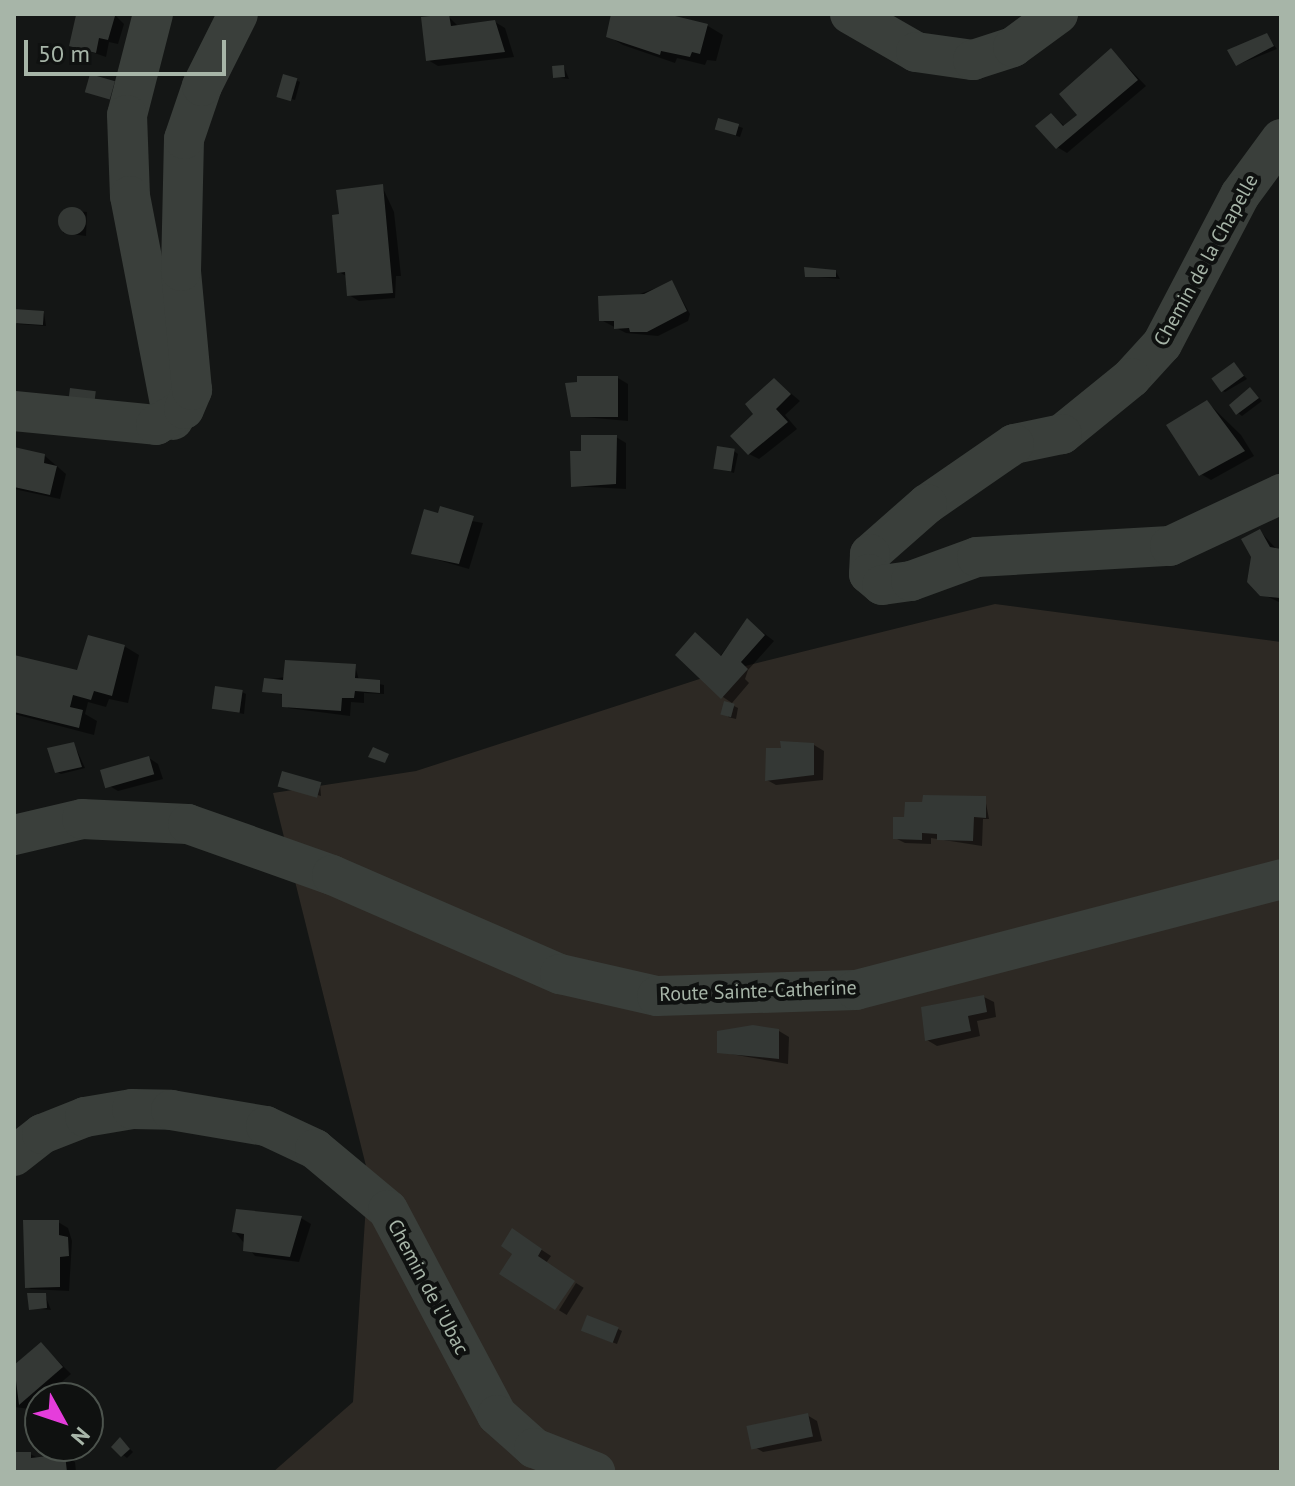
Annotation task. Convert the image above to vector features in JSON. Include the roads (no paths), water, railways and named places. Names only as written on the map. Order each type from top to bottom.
[{"type":"street","points":[[153,14],[127,115],[130,196],[164,423]]},
{"type":"street","points":[[164,423],[192,390],[181,271],[184,139],[202,86],[238,14]]},
{"type":"street","points":[[850,14],[916,52],[973,60],[1013,47],[1058,14]]},
{"type":"street","name":"Chemin de la Chapelle","points":[[1281,139],[1240,195],[1162,344],[1131,378],[1062,434],[1014,444],[927,504],[870,554],[869,574],[882,585],[911,581],[977,557],[1170,546],[1281,494]]},
{"type":"street","points":[[14,411],[164,423]]},
{"type":"street","name":"Route Sainte-Catherine","points":[[14,835],[82,819],[188,824],[332,875],[560,974],[657,996],[856,990],[1281,879]]},
{"type":"street","name":"Chemin de l'Ubac","points":[[14,1156],[42,1134],[85,1117],[132,1109],[266,1126],[315,1149],[388,1210],[497,1415],[534,1448],[595,1472]]}]
